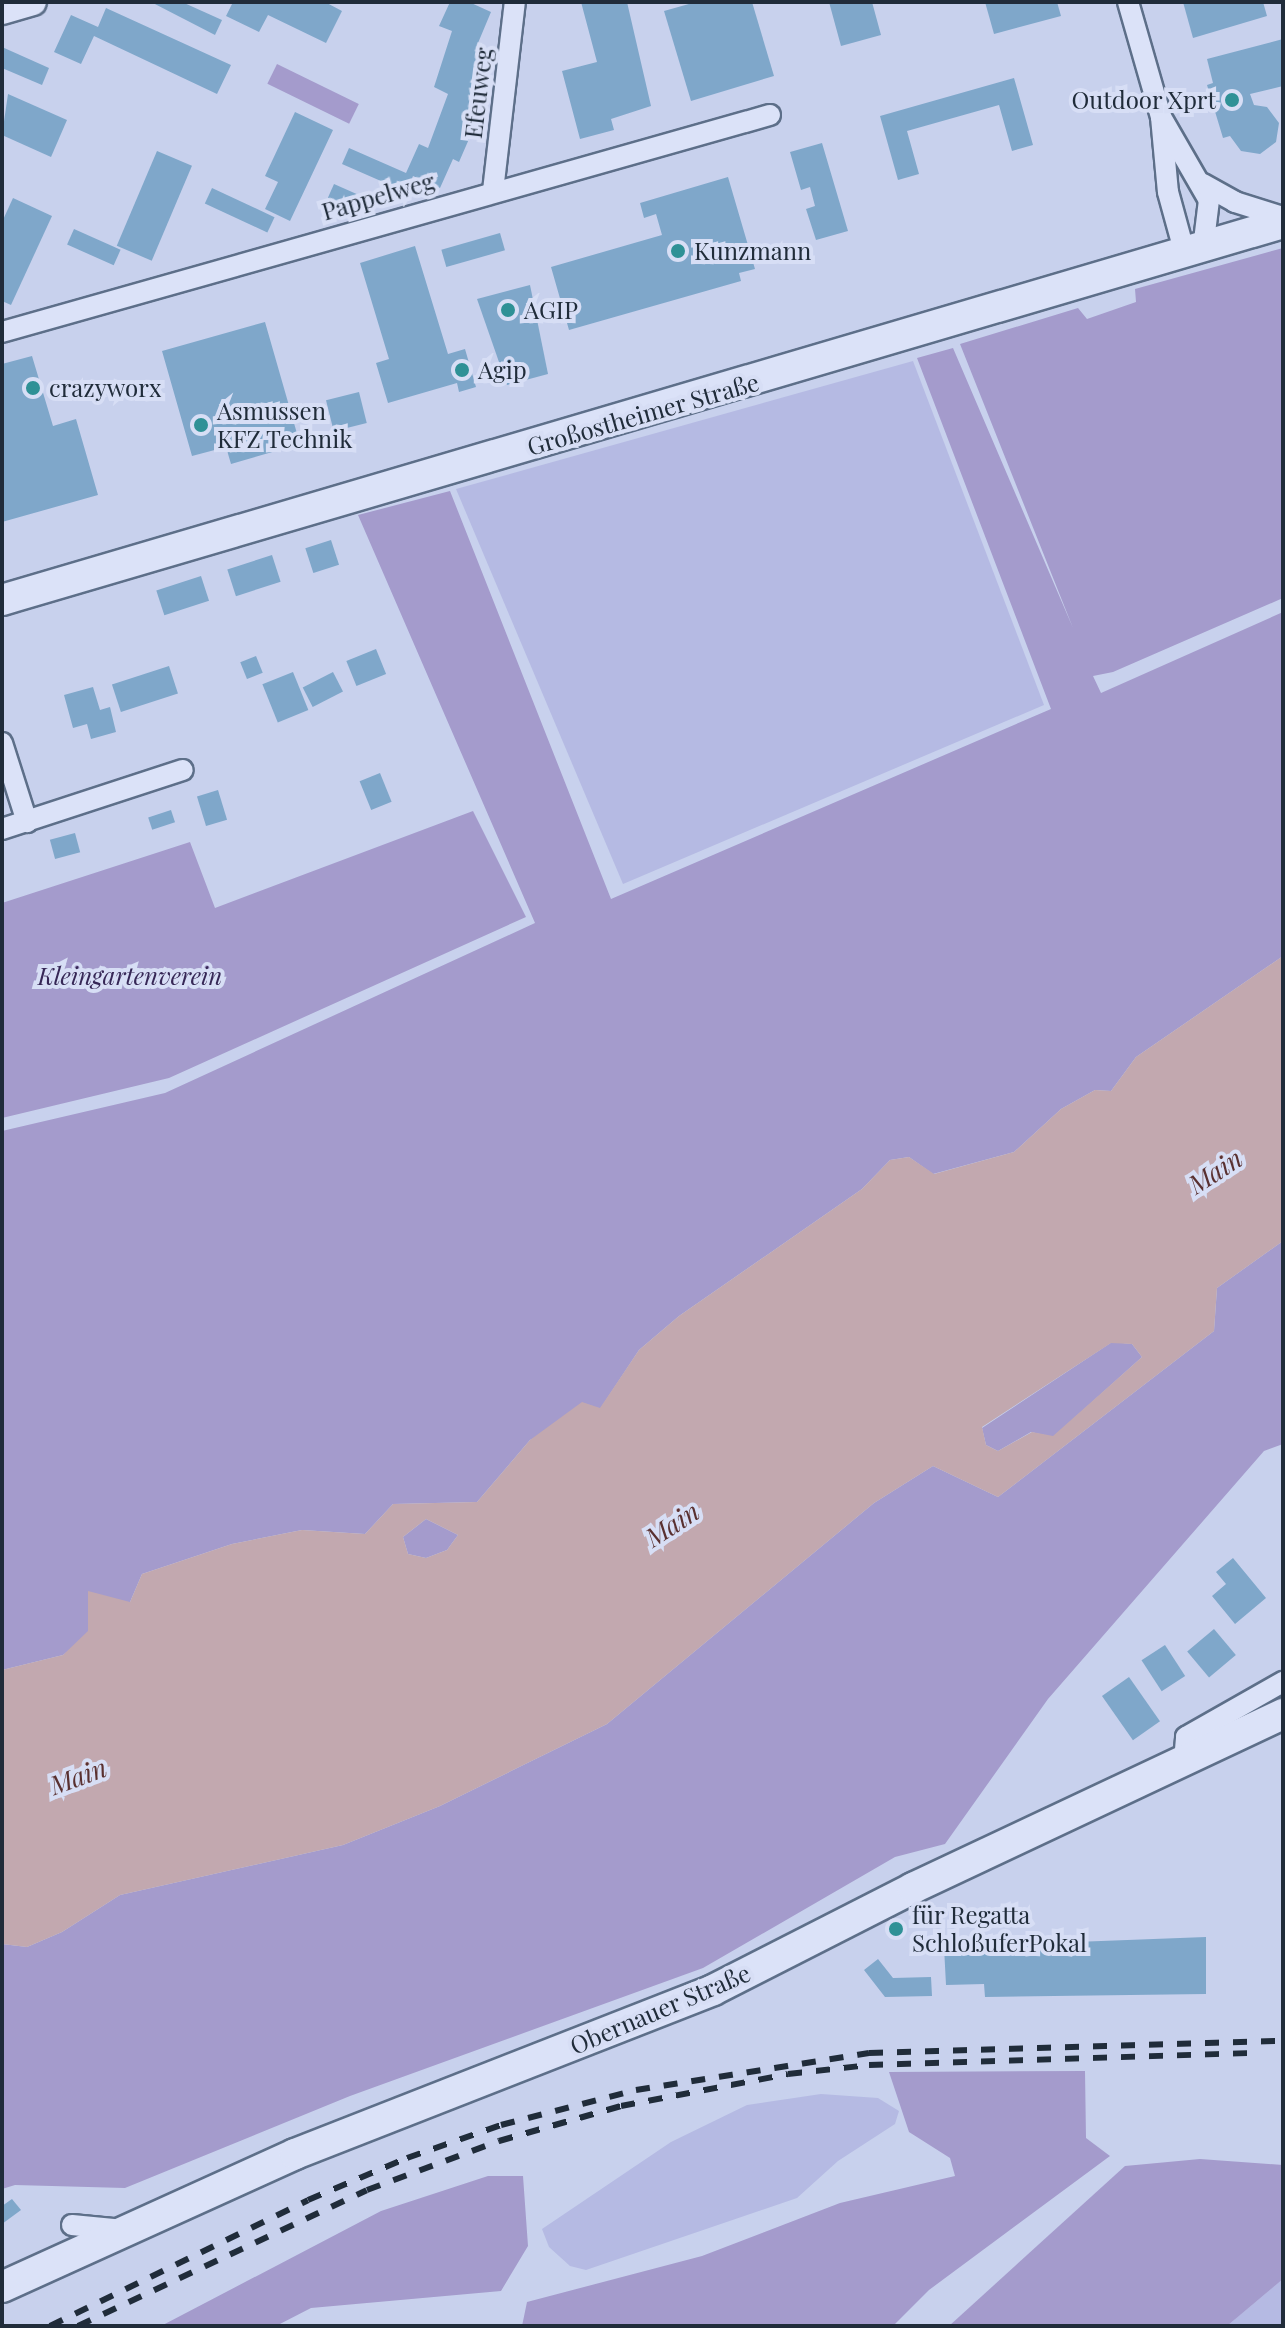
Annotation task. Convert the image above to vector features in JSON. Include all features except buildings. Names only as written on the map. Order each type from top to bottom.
[{"type":"main road","name":"Großostheimer Straße","points":[[2,600],[1194,251],[1283,220]]},
{"type":"main road","name":"Obernauer Straße","points":[[2,2287],[373,2121],[713,1990],[927,1881],[1283,1714]]},
{"type":"street","points":[[2,11],[33,2]]},
{"type":"street","name":"Efeuweg","points":[[493,191],[515,2]]},
{"type":"street","points":[[1128,2],[1161,117],[1168,192],[1194,251]]},
{"type":"street","name":"Pappelweg","points":[[2,332],[770,115]]},
{"type":"street","points":[[1161,117],[1203,184],[1210,217],[1194,251]]},
{"type":"street","points":[[1203,184],[1235,202],[1283,220]]},
{"type":"street","points":[[2,743],[27,822]]},
{"type":"street","points":[[2,829],[183,770]]},
{"type":"street","points":[[1184,1761],[1186,1737],[1283,1682]]},
{"type":"street","name":"Obernauer Straße","points":[[72,2225],[124,2230]]},
{"type":"shaded area","points":[[913,361],[1044,705],[623,884],[456,489]]},
{"type":"shaded area","points":[[821,2094],[878,2098],[899,2111],[895,2124],[838,2161],[797,2198],[586,2270],[570,2266],[549,2247],[542,2229],[671,2142],[747,2105]]},
{"type":"shaded area","points":[[1283,2279],[1283,2326],[1227,2326],[1240,2315]]},
{"type":"green space","points":[[277,64],[359,104],[349,124],[267,84]]},
{"type":"green space","points":[[1283,248],[1283,598],[1113,672],[1093,676],[1101,693],[1283,612],[1283,956],[1136,1057],[1111,1091],[1095,1090],[1061,1109],[1014,1152],[933,1174],[909,1157],[890,1160],[862,1189],[679,1316],[639,1350],[600,1409],[530,1440],[477,1502],[393,1504],[365,1534],[302,1530],[232,1544],[142,1574],[130,1602],[63,1655],[2,1670],[2,1131],[165,1093],[535,923],[358,515],[450,491],[611,899],[1051,709],[917,358],[953,348],[1073,628],[960,344],[1078,308],[1087,319],[1136,302],[1135,289]]},
{"type":"green space","name":"Kleingartenverein","points":[[473,811],[526,917],[169,1078],[2,1118],[2,903],[190,842],[215,908]]},
{"type":"green space","points":[[1283,1241],[1283,1444],[1264,1451],[1048,1699],[945,1844],[895,1857],[703,1968],[350,2096],[125,2188],[15,2185],[2,2189],[2,1944],[27,1947],[62,1932],[120,1895],[343,1845],[440,1806],[607,1724],[874,1503],[933,1466],[998,1497],[1214,1331],[1217,1288]]},
{"type":"green space","points":[[1112,1342],[1132,1344],[1142,1357],[1053,1437],[1031,1432],[998,1451],[986,1445],[982,1428]]},
{"type":"green space","points":[[426,1519],[458,1535],[447,1550],[426,1558],[408,1554],[403,1537]]},
{"type":"green space","points":[[1085,2071],[1086,2138],[1110,2156],[929,2290],[893,2326],[522,2326],[527,2302],[702,2256],[840,2203],[955,2176],[950,2158],[909,2132],[889,2072]]},
{"type":"green space","points":[[1200,2159],[1283,2165],[1283,2279],[1227,2326],[949,2326],[1125,2166]]},
{"type":"green space","points":[[488,2176],[523,2176],[528,2246],[501,2291],[311,2308],[276,2326],[161,2326],[381,2211]]},
{"type":"water","name":"Main","points":[[1283,956],[1283,1241],[1217,1288],[1214,1331],[998,1497],[933,1466],[874,1503],[607,1724],[440,1806],[343,1845],[120,1895],[62,1932],[27,1947],[2,1944],[2,1670],[63,1655],[88,1631],[88,1591],[130,1602],[142,1574],[232,1544],[302,1530],[365,1534],[393,1504],[477,1502],[530,1440],[582,1402],[600,1408],[639,1350],[679,1316],[862,1189],[890,1160],[909,1157],[934,1174],[1014,1152],[1061,1109],[1095,1090],[1111,1091],[1136,1057]],"holes":[[[1111,1343],[1132,1344],[1142,1357],[1053,1436],[1032,1432],[998,1451],[986,1445],[982,1427]],[[426,1519],[458,1535],[447,1550],[426,1558],[408,1554],[403,1537]]]},
{"type":"railway","points":[[50,2326],[308,2200],[407,2158],[501,2125],[636,2090],[869,2053],[1283,2041]]},
{"type":"railway","points":[[78,2326],[367,2190],[499,2141],[621,2106],[788,2074],[869,2065],[1255,2053]]},
{"type":"place","name":"Outdoor Xprt","points":[[1232,100]]},
{"type":"place","name":"Kunzmann","points":[[678,251]]},
{"type":"place","name":"AGIP","points":[[508,310]]},
{"type":"place","name":"Agip","points":[[462,370]]},
{"type":"place","name":"crazyworx","points":[[33,388]]},
{"type":"place","name":"Asmussen KFZ Technik","points":[[201,425]]},
{"type":"place","name":"für Regatta SchloßuferPokal","points":[[896,1929]]}]
